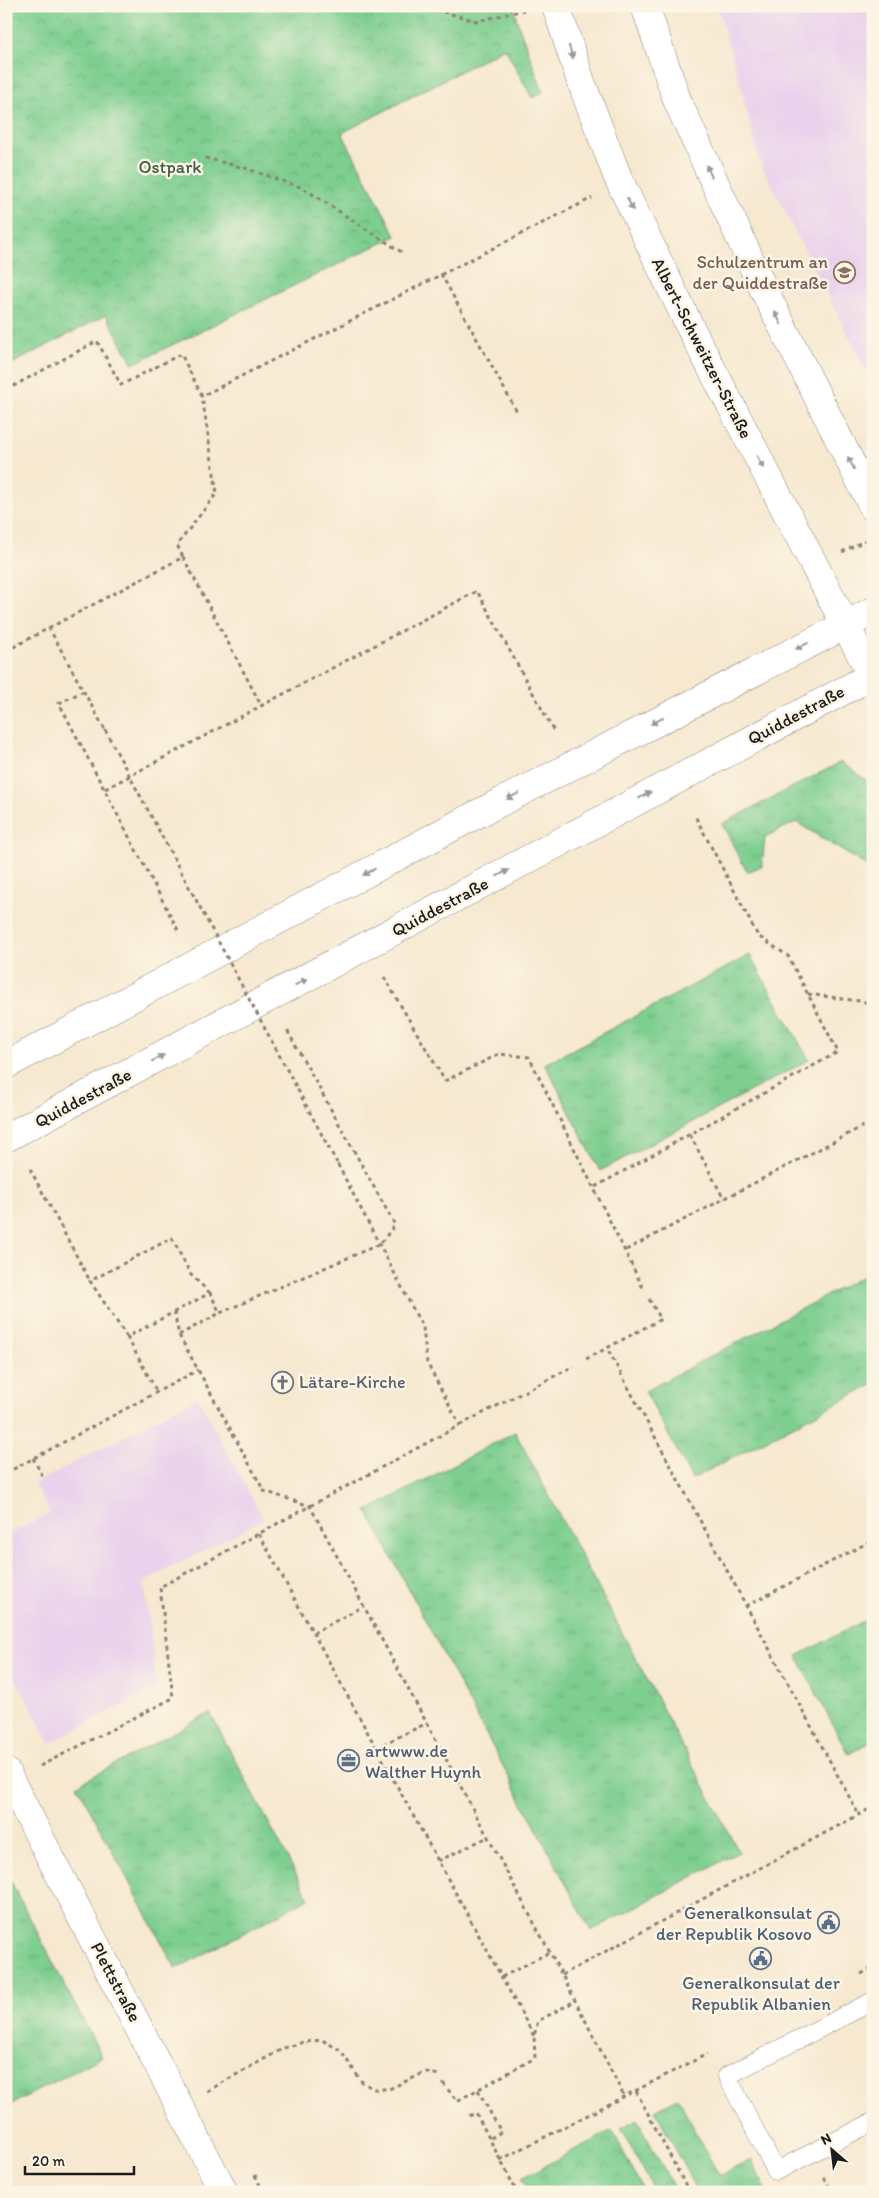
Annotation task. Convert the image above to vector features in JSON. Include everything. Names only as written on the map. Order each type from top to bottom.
[{"type":"main road","name":"Albert-Schweitzer-Straße","points":[[556,6],[580,79],[618,178],[689,325],[872,676]]},
{"type":"main road","points":[[646,6],[649,22],[677,100],[761,284],[873,507]]},
{"type":"main road","points":[[6,1065],[464,821],[873,611]]},
{"type":"main road","name":"Quiddestraße","points":[[6,1138],[872,676]]},
{"type":"main road","name":"Plettstraße","points":[[9,1777],[224,2192]]},
{"type":"lane","points":[[873,2001],[727,2076],[776,2171],[873,2122]]},
{"type":"path","points":[[420,6],[477,21],[528,9]]},
{"type":"path","points":[[205,158],[246,168],[303,188],[403,254]]},
{"type":"path","points":[[202,396],[597,196]]},
{"type":"path","points":[[441,274],[517,412]]},
{"type":"path","points":[[6,390],[97,341],[121,385],[181,354],[202,396],[218,493],[177,545],[261,705]]},
{"type":"path","points":[[6,651],[183,557]]},
{"type":"path","points":[[105,789],[477,591],[555,733]]},
{"type":"path","points":[[50,628],[380,1244],[423,1328],[427,1363],[460,1425]]},
{"type":"path","points":[[84,691],[59,703],[179,932]]},
{"type":"path","points":[[595,1187],[838,1052],[788,956],[758,936],[694,814]]},
{"type":"path","points":[[384,977],[444,1081],[499,1054],[529,1057],[595,1187],[643,1288]]},
{"type":"path","points":[[808,994],[866,1002],[873,1014]]},
{"type":"path","points":[[179,1335],[220,1313],[380,1244],[394,1225],[287,1030]]},
{"type":"path","points":[[626,1250],[873,1121]]},
{"type":"path","points":[[690,1135],[724,1199]]},
{"type":"path","points":[[30,1169],[90,1281],[127,1337],[157,1392]]},
{"type":"path","points":[[90,1281],[172,1238],[191,1275],[210,1293],[220,1313]]},
{"type":"path","points":[[127,1337],[210,1293]]},
{"type":"path","points":[[586,1359],[661,1319],[649,1299]]},
{"type":"path","points":[[174,1312],[179,1335],[264,1491],[310,1506],[550,1952],[624,2096]]},
{"type":"path","points":[[607,1348],[859,1815]]},
{"type":"path","points":[[9,1777],[173,1698],[160,1587],[460,1425],[574,1366]]},
{"type":"path","points":[[6,1473],[198,1370]]},
{"type":"path","points":[[33,1458],[44,1479]]},
{"type":"path","points":[[259,1534],[534,2036]]},
{"type":"path","points":[[746,1606],[873,1540]]},
{"type":"path","points":[[313,1633],[364,1606]]},
{"type":"path","points":[[376,1748],[427,1723]]},
{"type":"path","points":[[562,1975],[873,1807]]},
{"type":"path","points":[[438,1861],[488,1837]]},
{"type":"path","points":[[502,1977],[550,1952]]},
{"type":"path","points":[[856,1977],[873,1968]]},
{"type":"path","points":[[443,2083],[457,2101],[535,2058],[534,2036],[538,2021],[576,2001]]},
{"type":"path","points":[[180,2106],[284,2048],[322,2040],[340,2050],[362,2082],[374,2089],[389,2089],[426,2072],[439,2075]]},
{"type":"path","points":[[500,2160],[709,2053]]},
{"type":"path","points":[[478,2090],[501,2132],[489,2139]]},
{"type":"path","points":[[636,2091],[690,2192]]},
{"type":"path","points":[[470,2116],[476,2113],[517,2192]]},
{"type":"shaded area","name":"Schulzentrum an der Quiddestraße","points":[[717,6],[873,6],[873,384],[759,160],[737,72]]},
{"type":"shaded area","points":[[198,1397],[263,1519],[144,1582],[157,1687],[50,1743],[6,1660],[6,1536],[50,1513],[34,1484]]},
{"type":"green space","name":"Ostpark","points":[[6,6],[514,6],[517,21],[543,92],[532,98],[505,48],[342,133],[396,236],[133,364],[106,315],[6,367]]},
{"type":"green space","points":[[841,762],[873,785],[873,870],[796,822],[765,837],[762,866],[747,872],[722,824]]},
{"type":"green space","points":[[750,955],[809,1060],[600,1171],[545,1064]]},
{"type":"green space","points":[[873,1271],[873,1384],[692,1479],[645,1391]]},
{"type":"green space","points":[[515,1432],[739,1852],[591,1931],[367,1511]]},
{"type":"green space","points":[[873,1616],[873,1741],[848,1754],[797,1656]]},
{"type":"green space","points":[[210,1713],[309,1898],[176,1969],[77,1785]]},
{"type":"green space","points":[[6,1872],[102,2057],[6,2107]]},
{"type":"green space","points":[[678,2098],[719,2176],[751,2160],[767,2192],[698,2192],[655,2110]]},
{"type":"green space","points":[[637,2119],[676,2192],[655,2192],[621,2128]]},
{"type":"green space","points":[[612,2130],[644,2192],[529,2192],[522,2178]]},
{"type":"place","name":"Schulzentrum an der Quiddestraße","points":[[844,272]]},
{"type":"place","name":"Lätare-Kirche","points":[[283,1382]]},
{"type":"place","name":"artwww.de Walther Huynh","points":[[349,1761]]},
{"type":"place","name":"Generalkonsulat der Republik Kosovo","points":[[828,1923]]},
{"type":"place","name":"Generalkonsulat der Republik Albanien","points":[[761,1958]]}]
